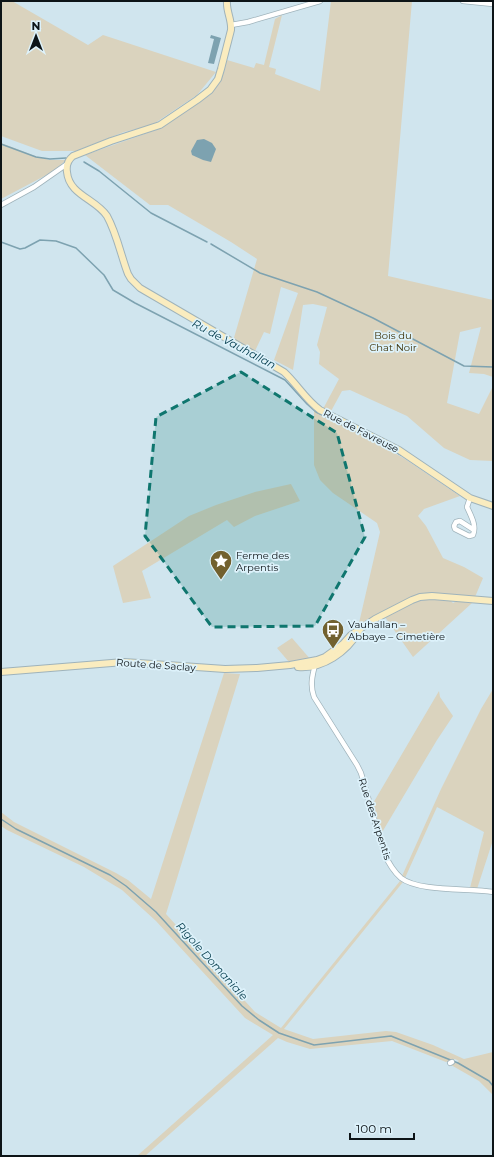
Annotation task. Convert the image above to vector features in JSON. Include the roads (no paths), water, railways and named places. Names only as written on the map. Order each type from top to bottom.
[{"type":"street","points":[[1,205],[33,188],[67,164],[71,157],[81,152],[160,125],[179,114],[205,94],[214,84],[220,73],[231,25],[226,7],[227,1]]},
{"type":"street","points":[[231,25],[248,22],[320,1]]},
{"type":"street","points":[[463,1],[493,4]]},
{"type":"street","name":"Rue de Favreuse","points":[[67,164],[67,173],[73,188],[101,209],[108,218],[131,279],[140,288],[284,372],[320,410],[399,450],[470,498],[493,506]]},
{"type":"street","points":[[470,498],[467,507],[474,524],[474,530]]},
{"type":"street","name":"Route de Saclay","points":[[307,667],[308,664],[322,660],[335,651],[351,635],[403,603],[420,597],[432,596],[493,601]]},
{"type":"street","name":"Route de Saclay","points":[[1,672],[124,662],[225,669],[286,666],[307,667],[326,662],[336,656],[349,644],[358,631]]},
{"type":"street","name":"Route de Saclay","points":[[286,666],[310,662],[325,657]]},
{"type":"street","name":"Rue des Arpentis","points":[[314,666],[311,675],[312,692],[361,773],[384,853],[395,872],[412,884],[493,892]]},
{"type":"street","name":"Rue des Arpentis","points":[[307,667],[311,675]]},
{"type":"water","points":[[211,35],[221,38],[214,64],[208,63],[214,39],[210,38]]},
{"type":"water","points":[[204,139],[212,143],[216,149],[211,162],[192,155],[191,151],[197,140]]},
{"type":"waterway","points":[[1,144],[36,157],[50,159],[66,158]]},
{"type":"waterway","points":[[84,162],[99,171],[151,213],[207,242]]},
{"type":"waterway","name":"Ru de Vauhallan","points":[[1,242],[20,249],[40,240],[56,241],[76,248],[104,275],[113,290],[135,303],[285,380],[316,412],[382,444]]},
{"type":"waterway","points":[[211,244],[260,273],[317,292],[373,318],[464,366],[493,367]]},
{"type":"waterway","name":"Ru de Vauhallan","points":[[385,446],[401,455]]},
{"type":"waterway","name":"Ru de Vauhallan","points":[[450,488],[456,492]]},
{"type":"waterway","name":"Rigole Domaniale","points":[[1,819],[16,829],[110,875],[126,886],[156,912],[242,1006],[259,1020],[279,1033],[314,1045],[391,1036],[458,1063],[489,1081],[493,1086]]},
{"type":"place","name":"Ferme des Arpentis","points":[[221,580]]},
{"type":"place","name":"Vauhallan – Abbaye – Cimetière","points":[[333,650]]},
{"type":"park label","name":"Bois du Chat Noir","points":[[393,340]]}]
